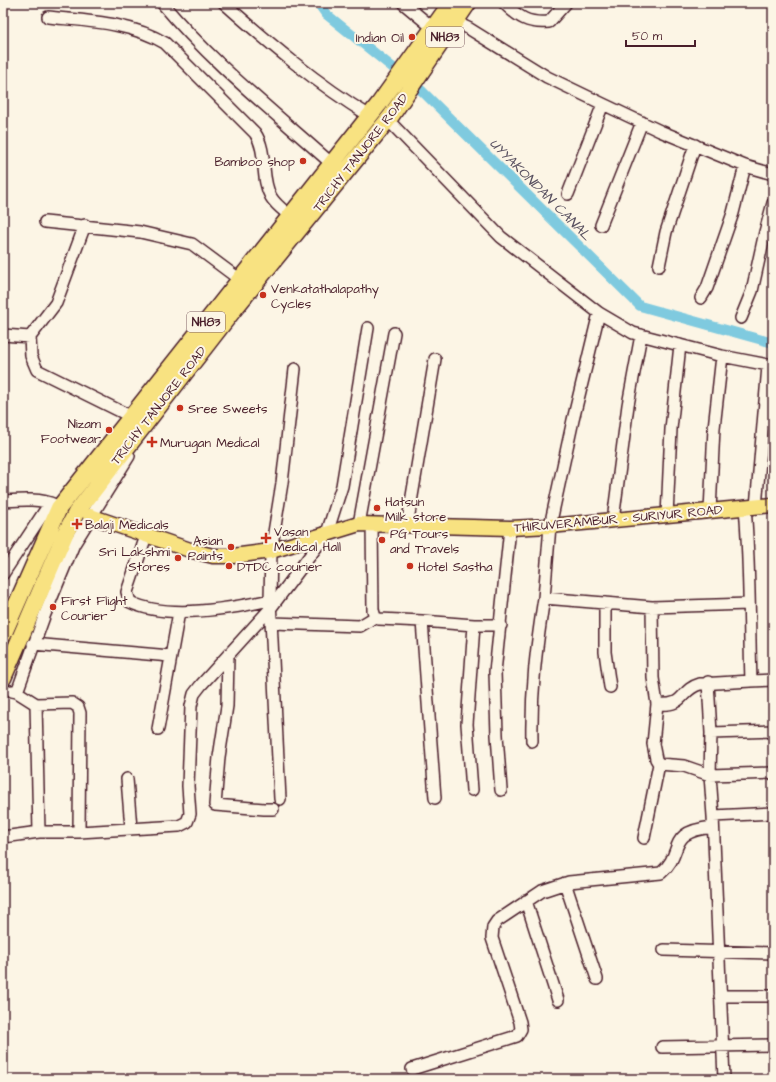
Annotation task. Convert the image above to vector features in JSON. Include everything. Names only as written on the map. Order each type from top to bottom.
[{"type":"highway","name":"TRICHY TANJORE ROAD","points":[[3,635],[40,546],[54,505],[132,417],[289,215],[332,164],[374,110],[451,3]]},
{"type":"highway","name":"TRICHY TANJORE ROAD","points":[[11,687],[65,534],[76,513],[91,491],[235,308],[390,118],[468,3]]},
{"type":"main road","points":[[374,110],[390,118]]},
{"type":"main road","name":"THIRUVERAMBUR - SURIYUR ROAD","points":[[90,516],[146,536],[213,556],[251,555],[271,551],[327,533],[365,524],[510,528],[667,516],[773,505]]},
{"type":"street","points":[[162,3],[183,28],[216,61],[332,164]]},
{"type":"street","points":[[224,3],[278,51],[351,105],[374,110]]},
{"type":"street","points":[[403,3],[433,28]]},
{"type":"street","points":[[504,3],[518,16],[537,23],[549,22],[566,3]]},
{"type":"street","points":[[48,17],[106,24],[148,33],[164,43],[255,133],[261,147],[267,187],[272,198],[289,215]]},
{"type":"street","points":[[455,22],[468,28],[547,76],[603,104],[695,145],[746,166],[773,174]]},
{"type":"street","points":[[568,194],[603,104]]},
{"type":"street","points":[[390,118],[501,238],[599,313],[633,333],[680,346],[770,366],[750,507],[749,610],[751,681]]},
{"type":"street","points":[[601,224],[642,122]]},
{"type":"street","points":[[659,266],[666,232],[695,145]]},
{"type":"street","points":[[701,298],[707,288],[733,213],[746,166]]},
{"type":"street","points":[[741,318],[752,292],[773,203]]},
{"type":"street","points":[[45,222],[85,225],[140,232],[192,244],[239,279]]},
{"type":"street","points":[[85,225],[56,303],[30,337],[31,356],[37,370],[132,417]]},
{"type":"street","points":[[532,741],[531,700],[534,663],[549,599],[550,526],[573,420],[599,313]]},
{"type":"street","points":[[3,837],[39,832],[79,832],[179,826],[183,825],[189,818],[188,786],[190,706],[194,694],[228,655],[327,533],[342,486],[368,328]]},
{"type":"street","points":[[375,617],[373,610],[365,524],[394,333]]},
{"type":"street","points":[[613,520],[627,413],[641,335]]},
{"type":"street","points":[[3,336],[30,337]]},
{"type":"street","points":[[667,516],[671,429],[680,346]]},
{"type":"street","points":[[710,511],[714,428],[722,356]]},
{"type":"street","points":[[407,526],[435,359]]},
{"type":"street","points":[[280,799],[270,604],[271,551],[282,483],[294,369]]},
{"type":"street","points":[[79,832],[80,712],[78,707],[72,703],[36,704],[11,687],[33,644],[74,544],[90,516],[129,456],[163,412],[165,397]]},
{"type":"street","points":[[3,501],[33,501],[54,505],[3,574]]},
{"type":"street","points":[[501,790],[496,735],[495,672],[510,528]]},
{"type":"street","points":[[146,536],[127,592],[128,600],[132,604],[179,612],[252,604],[270,604]]},
{"type":"street","points":[[549,599],[652,607],[749,610]]},
{"type":"street","points":[[605,603],[605,652],[610,687]]},
{"type":"street","points":[[644,838],[659,764],[655,755],[653,744],[657,704],[653,678],[652,607]]},
{"type":"street","points":[[158,729],[179,612]]},
{"type":"street","points":[[375,617],[379,619],[474,625],[501,625]]},
{"type":"street","points":[[272,623],[360,626],[375,617]]},
{"type":"street","points":[[422,621],[435,798]]},
{"type":"street","points":[[472,790],[467,724],[474,625]]},
{"type":"street","points":[[33,644],[170,656]]},
{"type":"street","points":[[228,655],[227,706],[219,757],[215,805],[264,810],[273,809]]},
{"type":"street","points":[[657,704],[667,705],[676,703],[694,685],[708,682],[773,680]]},
{"type":"street","points":[[708,682],[711,734],[710,776],[724,1079]]},
{"type":"street","points":[[36,704],[39,832]]},
{"type":"street","points":[[711,734],[773,731]]},
{"type":"street","points":[[659,764],[684,766],[710,776],[773,773]]},
{"type":"street","points":[[126,779],[131,828]]},
{"type":"street","points":[[412,1069],[517,1036],[520,1032],[520,1022],[492,934],[492,927],[497,921],[542,891],[565,883],[590,879],[661,873],[666,869],[679,840],[686,834],[713,821],[773,813]]},
{"type":"street","points":[[565,883],[597,979]]},
{"type":"street","points":[[526,901],[558,1000]]},
{"type":"street","points":[[664,950],[773,953]]},
{"type":"street","points":[[720,996],[773,996]]},
{"type":"street","points":[[662,1047],[773,1045]]},
{"type":"waterway","name":"UYYAKONDAN CANAL","points":[[318,3],[326,14],[422,91],[640,306],[773,343]]},
{"type":"tunnel","points":[[3,686],[12,691]]},
{"type":"place","name":"Indian Oil","points":[[412,37]]},
{"type":"place","name":"Bamboo shop","points":[[303,161]]},
{"type":"place","name":"Venkatathalapathy Cycles","points":[[263,295]]},
{"type":"place","name":"Sree Sweets","points":[[180,408]]},
{"type":"place","name":"Nizam Footwear","points":[[109,430]]},
{"type":"place","name":"Murugan Medical","points":[[152,442]]},
{"type":"place","name":"Hatsun Milk store","points":[[377,508]]},
{"type":"place","name":"Balaji Medicals","points":[[77,524]]},
{"type":"place","name":"Vasan Medical Hall","points":[[266,538]]},
{"type":"place","name":"PG Tours and Travels","points":[[382,540]]},
{"type":"place","name":"Asian Paints","points":[[231,547]]},
{"type":"place","name":"Sri Lakshmi Stores","points":[[178,558]]},
{"type":"place","name":"DTDC courier","points":[[229,566]]},
{"type":"place","name":"Hotel Sastha","points":[[410,566]]},
{"type":"place","name":"First Flight Courier","points":[[53,607]]}]
